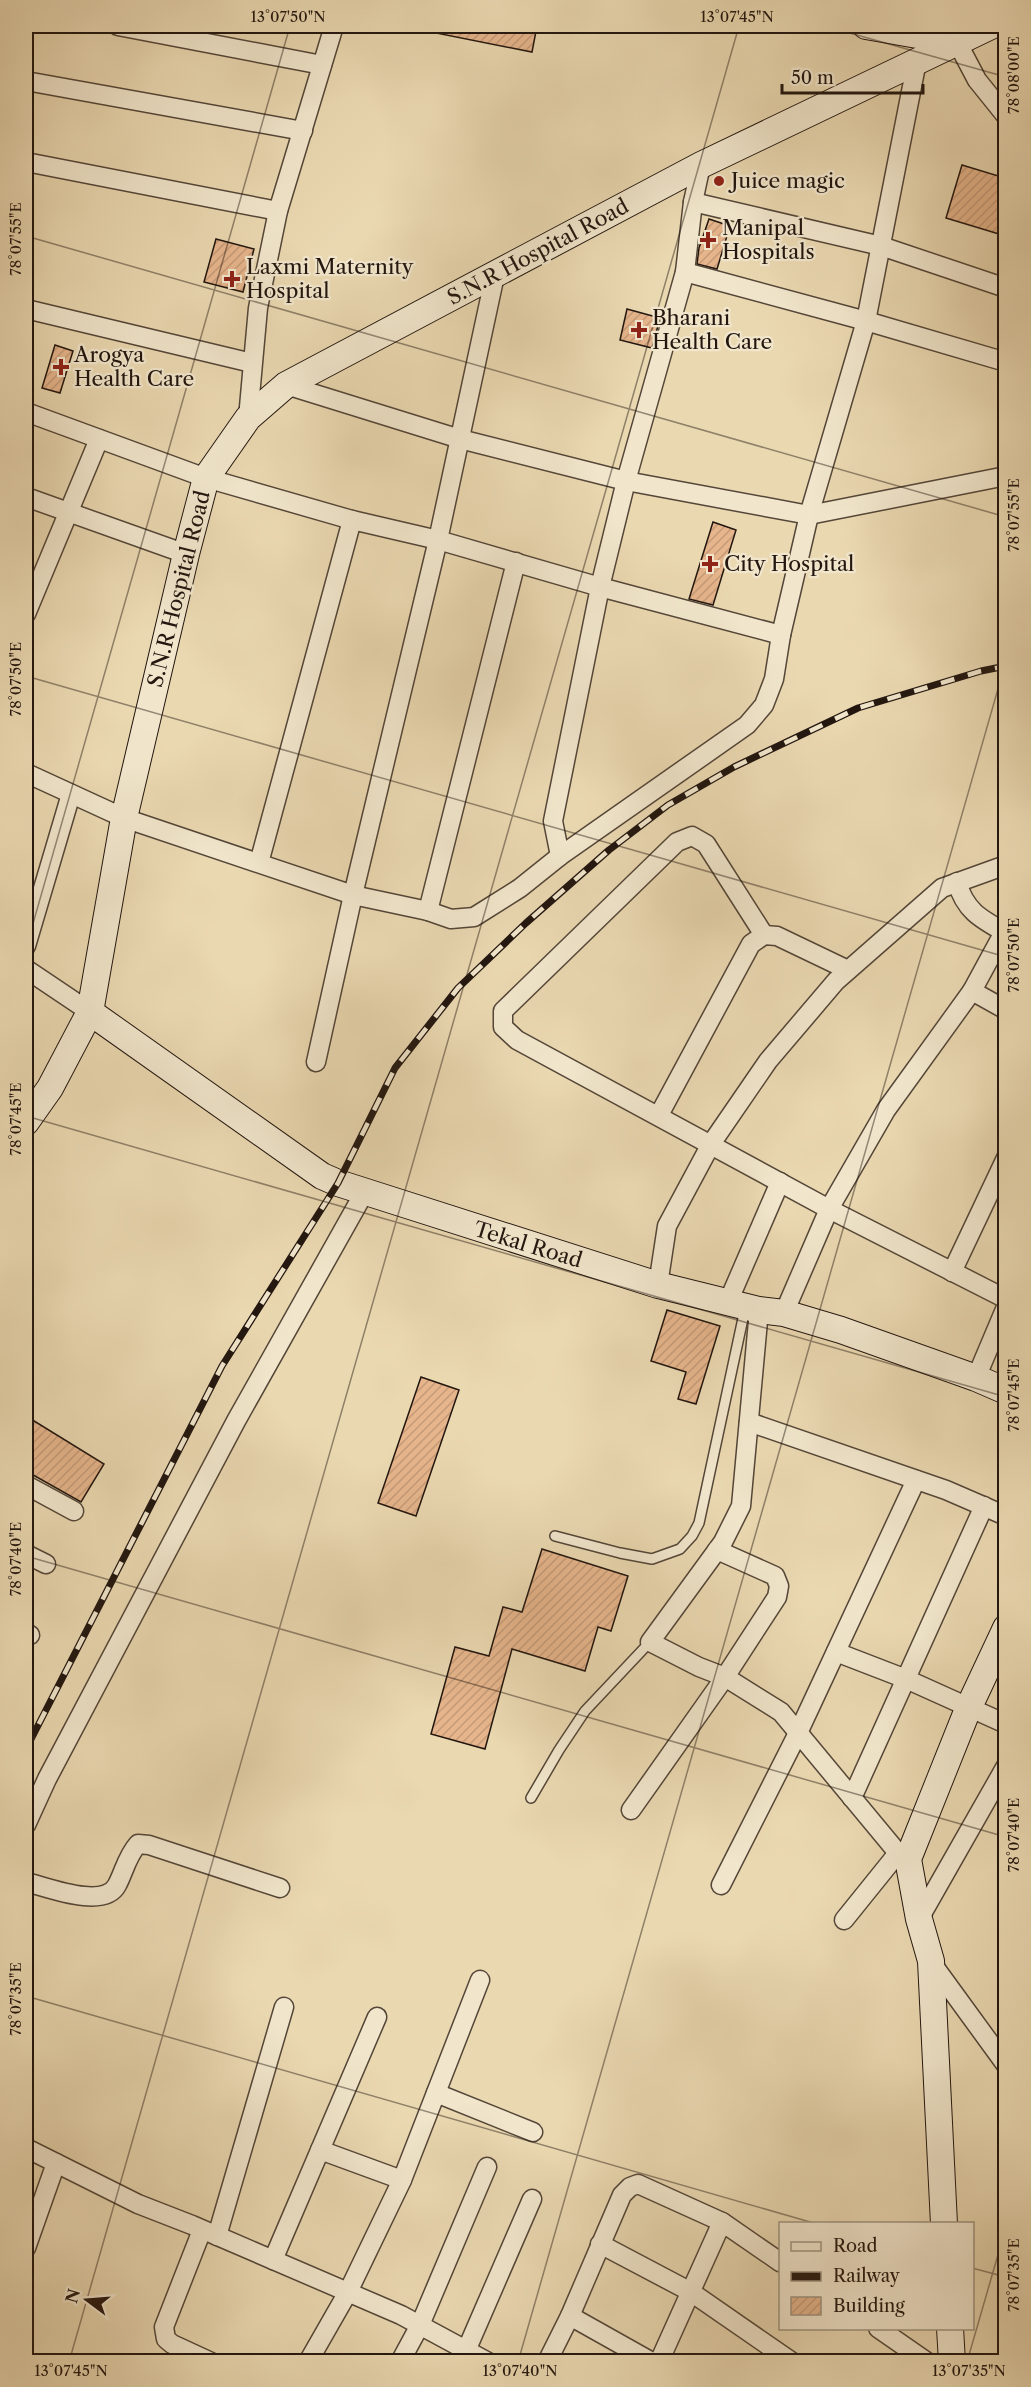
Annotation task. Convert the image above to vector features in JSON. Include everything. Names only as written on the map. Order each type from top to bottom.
[{"type":"main road","points":[[866,26],[957,42]]},
{"type":"main road","name":"S.N.R Hospital Road","points":[[26,1122],[51,1088],[90,1012],[124,818],[206,477],[248,418],[286,385],[701,165],[990,26]]},
{"type":"main road","name":"Tekal Road","points":[[90,1012],[322,1176],[364,1193],[658,1285],[744,1306],[784,1313],[841,1330],[976,1378],[1005,1391]]},
{"type":"main road","points":[[944,2222],[931,1961],[903,1856],[1005,1628]]},
{"type":"main road","points":[[950,2330],[952,2361]]},
{"type":"street","points":[[118,26],[322,65]]},
{"type":"street","points":[[248,418],[258,308],[278,210],[334,26]]},
{"type":"street","points":[[957,42],[977,80],[1005,116]]},
{"type":"street","points":[[26,773],[124,818],[353,895],[428,911],[451,919],[474,917],[520,888],[560,856],[747,725],[764,705],[774,680],[781,635],[809,515],[866,321],[917,61]]},
{"type":"street","points":[[26,81],[303,131]]},
{"type":"street","points":[[26,162],[278,210]]},
{"type":"street","points":[[560,856],[553,821],[600,587],[626,481],[685,272],[693,202],[701,165]]},
{"type":"street","points":[[693,202],[881,246],[1005,288]]},
{"type":"street","points":[[685,272],[866,321],[1005,362]]},
{"type":"street","points":[[316,1062],[353,895],[438,540],[495,275]]},
{"type":"street","points":[[26,309],[252,363]]},
{"type":"street","points":[[286,385],[460,439],[626,481],[809,515],[1005,476]]},
{"type":"street","points":[[26,412],[206,477],[352,520],[438,540],[600,587],[781,635]]},
{"type":"street","points":[[26,614],[29,595],[69,511],[99,439]]},
{"type":"street","points":[[26,497],[186,554]]},
{"type":"street","points":[[260,863],[352,520]]},
{"type":"street","points":[[428,911],[516,562]]},
{"type":"street","points":[[26,946],[71,794]]},
{"type":"street","points":[[764,935],[705,844],[692,836],[677,842],[503,1011],[503,1027],[517,1040],[829,1209],[1005,1299]]},
{"type":"street","points":[[658,1285],[667,1226],[711,1144],[768,1061],[836,981],[942,888],[1005,865]]},
{"type":"street","points":[[784,1313],[829,1209],[886,1110],[972,991],[1005,932],[975,913],[961,899],[957,882]]},
{"type":"street","points":[[659,1115],[751,944],[764,935],[777,936],[848,970]]},
{"type":"street","points":[[26,969],[90,1012]]},
{"type":"street","points":[[972,991],[1005,1011]]},
{"type":"street","points":[[952,1272],[1005,1158]]},
{"type":"street","points":[[780,1182],[744,1306],[749,1422],[741,1506],[717,1550],[650,1642],[699,1667],[725,1677],[781,1712],[903,1856],[844,1920]]},
{"type":"street","points":[[26,1825],[47,1779],[236,1421],[364,1193]]},
{"type":"street","points":[[976,1378],[1005,1307]]},
{"type":"street","points":[[749,1422],[916,1480],[1005,1516]]},
{"type":"street","points":[[721,1885],[798,1733],[916,1480]]},
{"type":"street","points":[[26,1485],[74,1511]]},
{"type":"street","points":[[852,1798],[984,1506]]},
{"type":"street","points":[[631,1810],[725,1677],[777,1597],[779,1586],[775,1576],[717,1550]]},
{"type":"street","points":[[26,1554],[46,1564]]},
{"type":"street","points":[[836,1652],[906,1679],[1005,1724]]},
{"type":"street","points":[[919,1919],[1005,1766]]},
{"type":"street","points":[[26,1882],[87,1897],[105,1896],[116,1888],[132,1850],[138,1844],[149,1845],[280,1888]]},
{"type":"street","points":[[931,1961],[1005,2065]]},
{"type":"street","points":[[309,2361],[348,2292],[402,2180],[480,1980]]},
{"type":"street","points":[[211,2361],[165,2339],[164,2326],[209,2233],[284,2007]]},
{"type":"street","points":[[273,2260],[377,2017]]},
{"type":"street","points":[[436,2092],[533,2132]]},
{"type":"street","points":[[26,2148],[138,2204],[348,2292],[420,2325],[488,2361]]},
{"type":"street","points":[[320,2150],[402,2180]]},
{"type":"street","points":[[26,2248],[56,2163]]},
{"type":"street","points":[[400,2361],[420,2325],[487,2167]]},
{"type":"street","points":[[547,2361],[570,2316],[622,2195],[630,2187],[638,2184],[722,2222],[779,2261]]},
{"type":"street","points":[[466,2351],[532,2199]]},
{"type":"street","points":[[659,2361],[722,2222]]},
{"type":"street","points":[[600,2244],[691,2292],[792,2361]]},
{"type":"street","points":[[570,2316],[652,2361]]},
{"type":"street","points":[[881,2330],[927,2361]]},
{"type":"lane","points":[[555,1536],[652,1559],[680,1549],[692,1536],[699,1523],[744,1306]]},
{"type":"lane","points":[[531,1798],[585,1711],[650,1642]]},
{"type":"building","points":[[437,26],[537,26],[532,52],[436,33]]},
{"type":"building","points":[[962,165],[1005,178],[1005,214],[999,234],[946,218]]},
{"type":"building","points":[[709,219],[730,226],[717,269],[697,264],[699,248]]},
{"type":"building","points":[[216,239],[254,249],[243,292],[204,282]]},
{"type":"building","points":[[627,309],[660,318],[652,348],[620,340]]},
{"type":"building","points":[[55,345],[73,351],[60,393],[42,388]]},
{"type":"building","points":[[713,522],[736,530],[713,605],[689,599]]},
{"type":"building","points":[[667,1310],[720,1326],[696,1404],[678,1399],[686,1372],[651,1361]]},
{"type":"building","points":[[421,1377],[459,1390],[416,1516],[378,1503]]},
{"type":"building","points":[[26,1416],[104,1464],[81,1502],[26,1471]]},
{"type":"building","points":[[542,1549],[628,1576],[611,1631],[598,1627],[585,1671],[512,1649],[485,1749],[431,1734],[455,1647],[489,1656],[503,1607],[522,1612]]},
{"type":"railway","points":[[26,1749],[222,1366],[338,1183],[395,1068],[458,988],[526,923],[609,850],[668,805],[734,767],[858,708],[981,671],[1006,666]]},
{"type":"place","name":"Juice magic","points":[[719,181]]},
{"type":"place","name":"Manipal Hospitals","points":[[708,240]]},
{"type":"place","name":"Laxmi Maternity Hospital","points":[[232,279]]},
{"type":"place","name":"Bharani Health Care","points":[[639,330]]},
{"type":"place","name":"Arogya Health Care","points":[[61,367]]},
{"type":"place","name":"City Hospital","points":[[710,564]]}]
